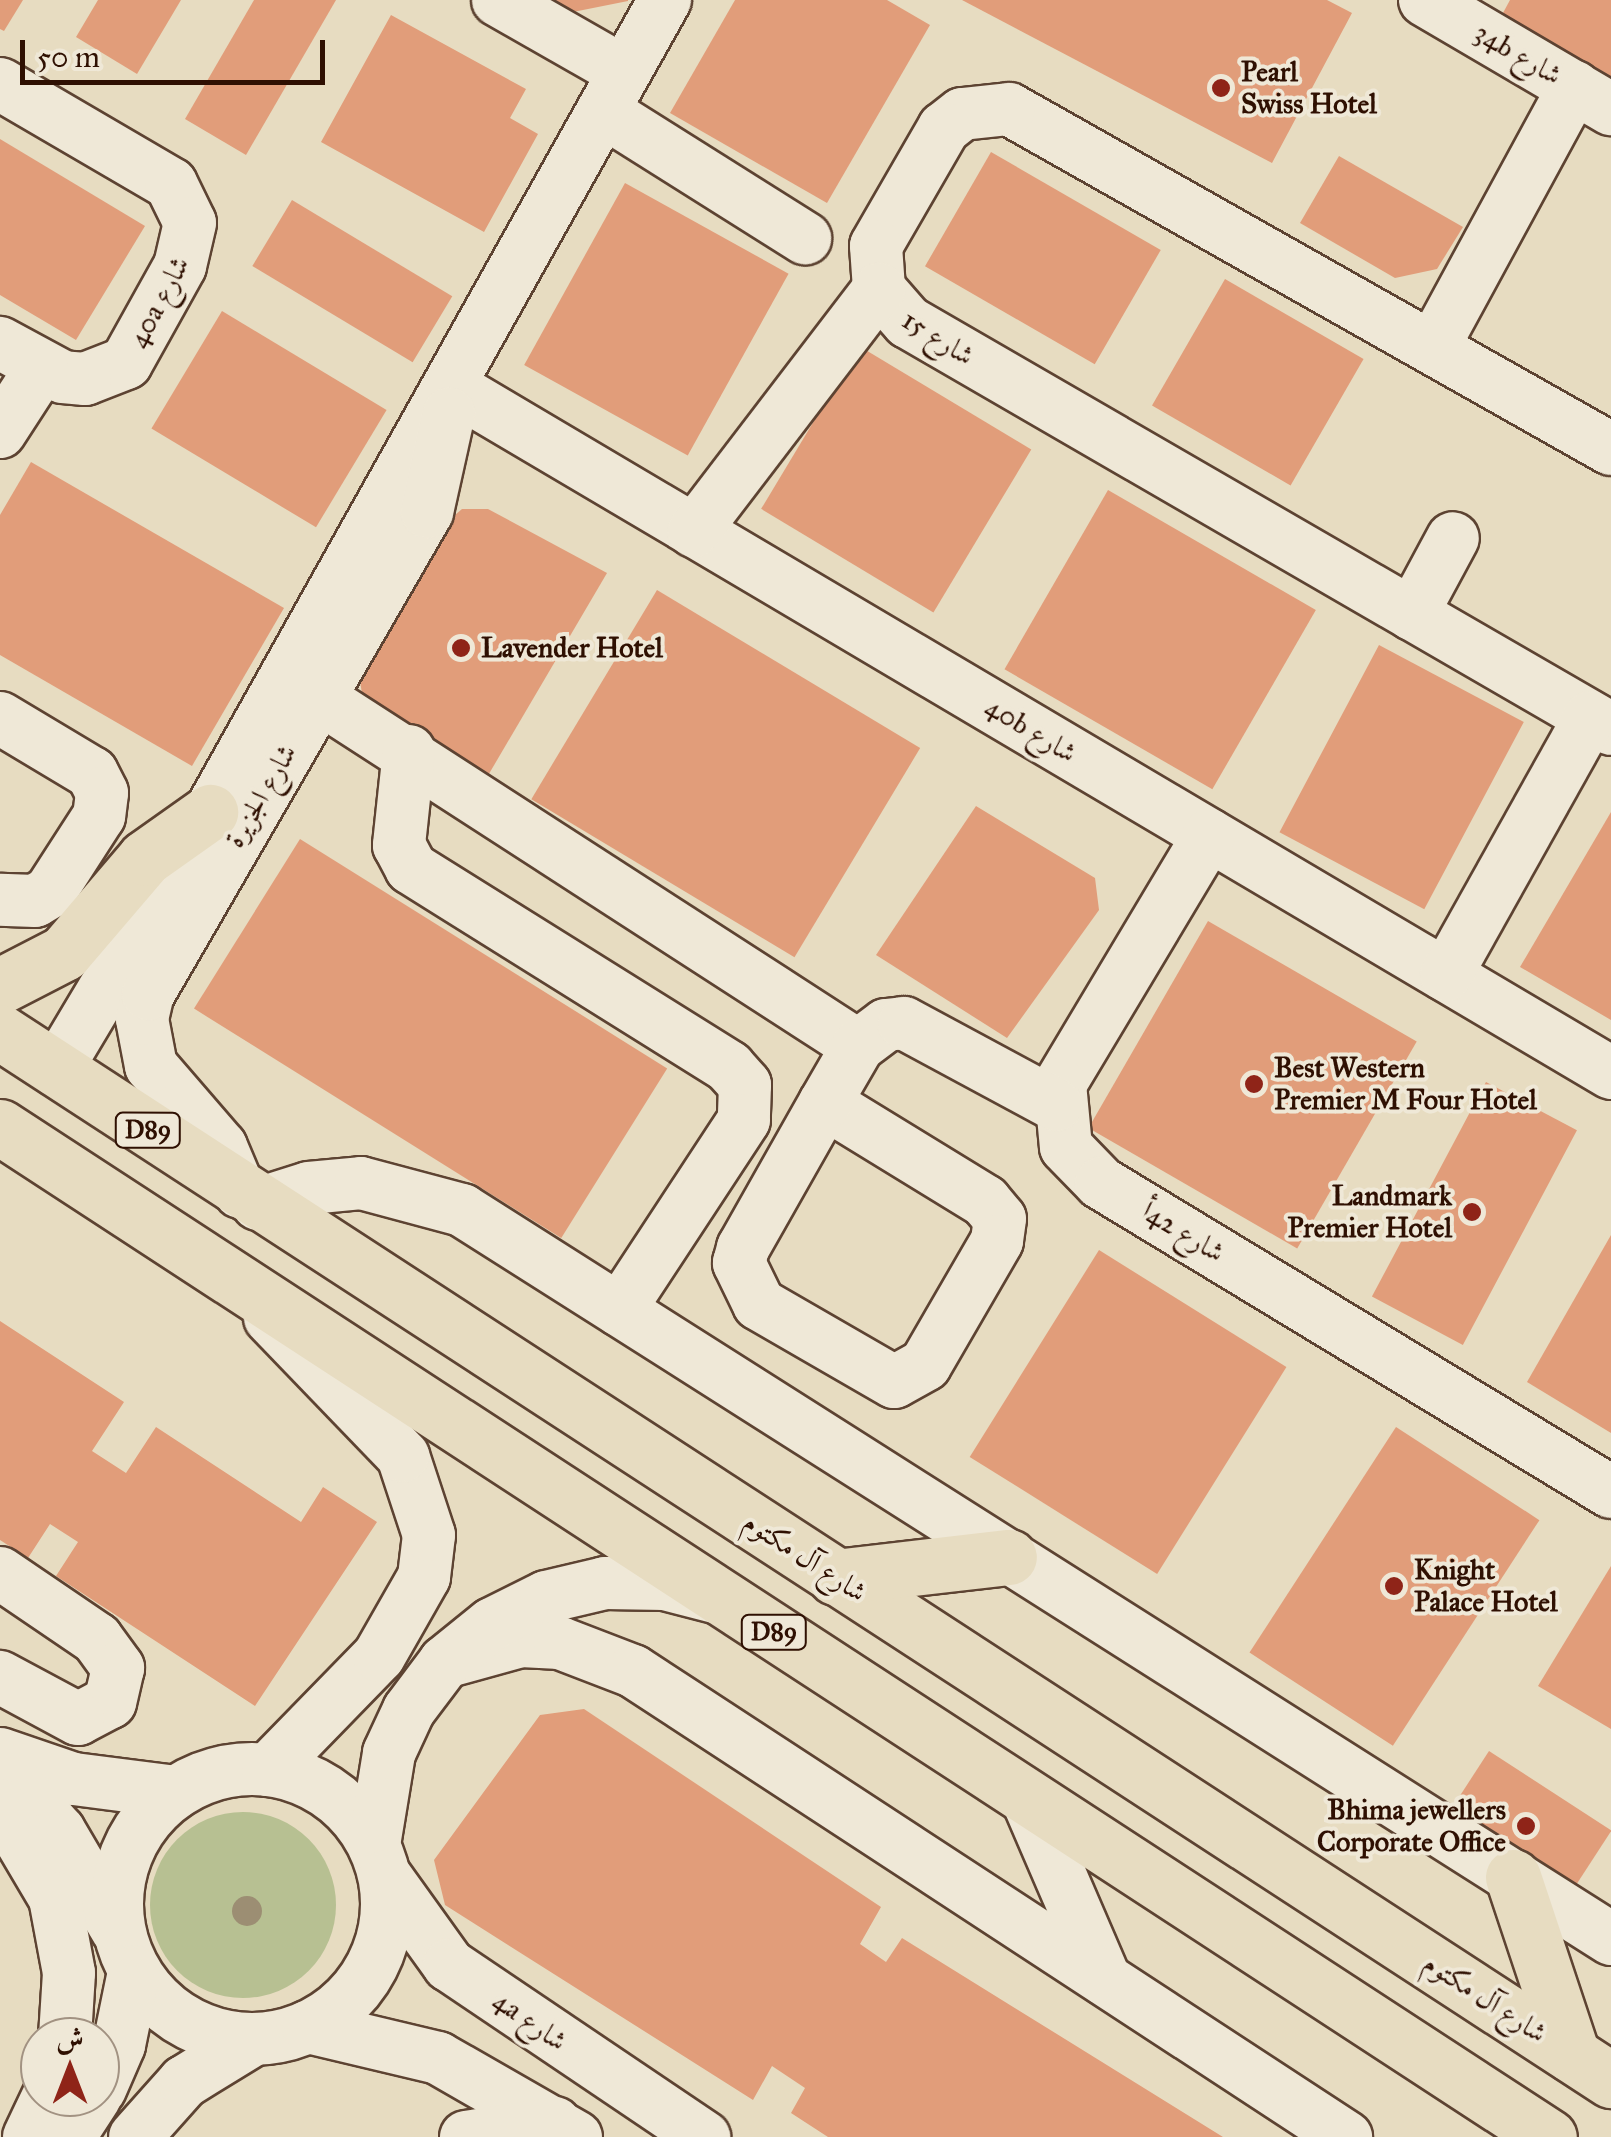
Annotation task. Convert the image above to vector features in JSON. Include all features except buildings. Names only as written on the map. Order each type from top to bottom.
[{"type":"main road","points":[[0,986],[64,953],[144,858],[210,812]]},
{"type":"main road","name":"شارع آل مكتوم","points":[[0,1032],[249,1198],[1591,2067]]},
{"type":"main road","points":[[56,1070],[39,1118],[56,1165]]},
{"type":"main road","name":"D89","points":[[0,1127],[1549,2137]]},
{"type":"main road","points":[[835,1577],[1009,1557]]},
{"type":"main road","points":[[1513,1877],[1591,2067]]},
{"type":"street","points":[[498,0],[805,238]]},
{"type":"street","name":"شارع الجزيرة","points":[[56,1070],[210,812],[666,0]]},
{"type":"street","name":"34b شارع","points":[[1425,0],[1480,14],[1593,98]]},
{"type":"street","name":"40a شارع","points":[[0,84],[171,184],[190,223],[180,266],[126,363],[84,380],[21,355]]},
{"type":"street","points":[[1433,347],[1593,98]]},
{"type":"street","name":"شارع 15","points":[[1446,976],[1601,724],[908,322],[880,289],[876,246],[944,128],[962,114],[1009,109],[1611,448]]},
{"type":"street","points":[[694,531],[880,289]]},
{"type":"street","points":[[0,432],[21,355]]},
{"type":"street","name":"شارع الجزيرة","points":[[249,1198],[221,1147],[151,1066],[142,1018],[159,971],[427,512],[441,472],[450,386]]},
{"type":"street","name":"40b شارع","points":[[450,386],[1611,1073]]},
{"type":"street","points":[[1412,614],[1453,538]]},
{"type":"street","points":[[318,697],[408,751],[858,1046]]},
{"type":"street","points":[[0,718],[92,773],[102,793],[99,816],[50,892],[35,901],[0,900]]},
{"type":"street","points":[[408,751],[399,846],[411,868],[730,1067],[745,1085],[744,1120],[618,1310]]},
{"type":"street","points":[[825,1103],[985,1201],[1000,1218],[997,1242],[925,1365],[906,1382],[882,1378],[760,1304],[741,1279],[744,1248],[825,1103],[858,1046],[886,1024],[904,1023],[1056,1105],[1069,1064],[1209,835]]},
{"type":"street","name":"شارع 42أ","points":[[1056,1105],[1066,1147],[1087,1174],[1611,1492]]},
{"type":"street","points":[[249,1198],[309,1188],[413,1192],[462,1210],[1611,1939]]},
{"type":"street","points":[[227,1274],[403,1456],[429,1535],[424,1577],[379,1656],[268,1770]]},
{"type":"street","points":[[0,1573],[98,1640],[118,1668],[110,1702],[78,1719],[0,1677]]},
{"type":"street","points":[[134,2137],[184,2082],[254,2040],[308,2027],[364,1982],[388,1913],[380,1861],[389,1753],[445,1662],[492,1624],[560,1594],[605,1584],[665,1584],[724,1599]]},
{"type":"street","points":[[445,1662],[520,1642],[598,1654],[1106,1980],[1329,2130]]},
{"type":"street","points":[[0,1754],[74,1779],[176,1792],[236,1770],[268,1770],[331,1794],[380,1861]]},
{"type":"street","points":[[0,1766],[60,1831],[127,1954],[185,2022],[254,2040]]},
{"type":"street","points":[[120,2045],[127,1954],[116,1894],[126,1854],[176,1792]]},
{"type":"street","points":[[1026,1796],[1106,1980]]},
{"type":"street","points":[[0,1805],[54,1898],[69,1974],[66,2017]]},
{"type":"street","name":"4a شارع","points":[[380,1861],[449,1965],[704,2137]]},
{"type":"street","points":[[308,2027],[438,2058],[566,2130]]},
{"type":"street","points":[[466,2137],[566,2130]]},
{"type":"green space","points":[[243,1812],[279,1819],[309,1839],[329,1869],[336,1905],[329,1941],[309,1971],[279,1991],[243,1998],[207,1991],[177,1971],[157,1941],[150,1905],[157,1869],[177,1839],[207,1819]]},
{"type":"place","name":"Pearl Swiss Hotel","points":[[1221,88]]},
{"type":"place","name":"Lavender Hotel","points":[[461,648]]},
{"type":"place","name":"Best Western Premier M Four Hotel","points":[[1254,1084]]},
{"type":"place","name":"Landmark Premier Hotel","points":[[1472,1212]]},
{"type":"place","name":"Knight Palace Hotel","points":[[1394,1586]]},
{"type":"place","name":"Bhima jewellers Corporate Office","points":[[1526,1826]]}]
